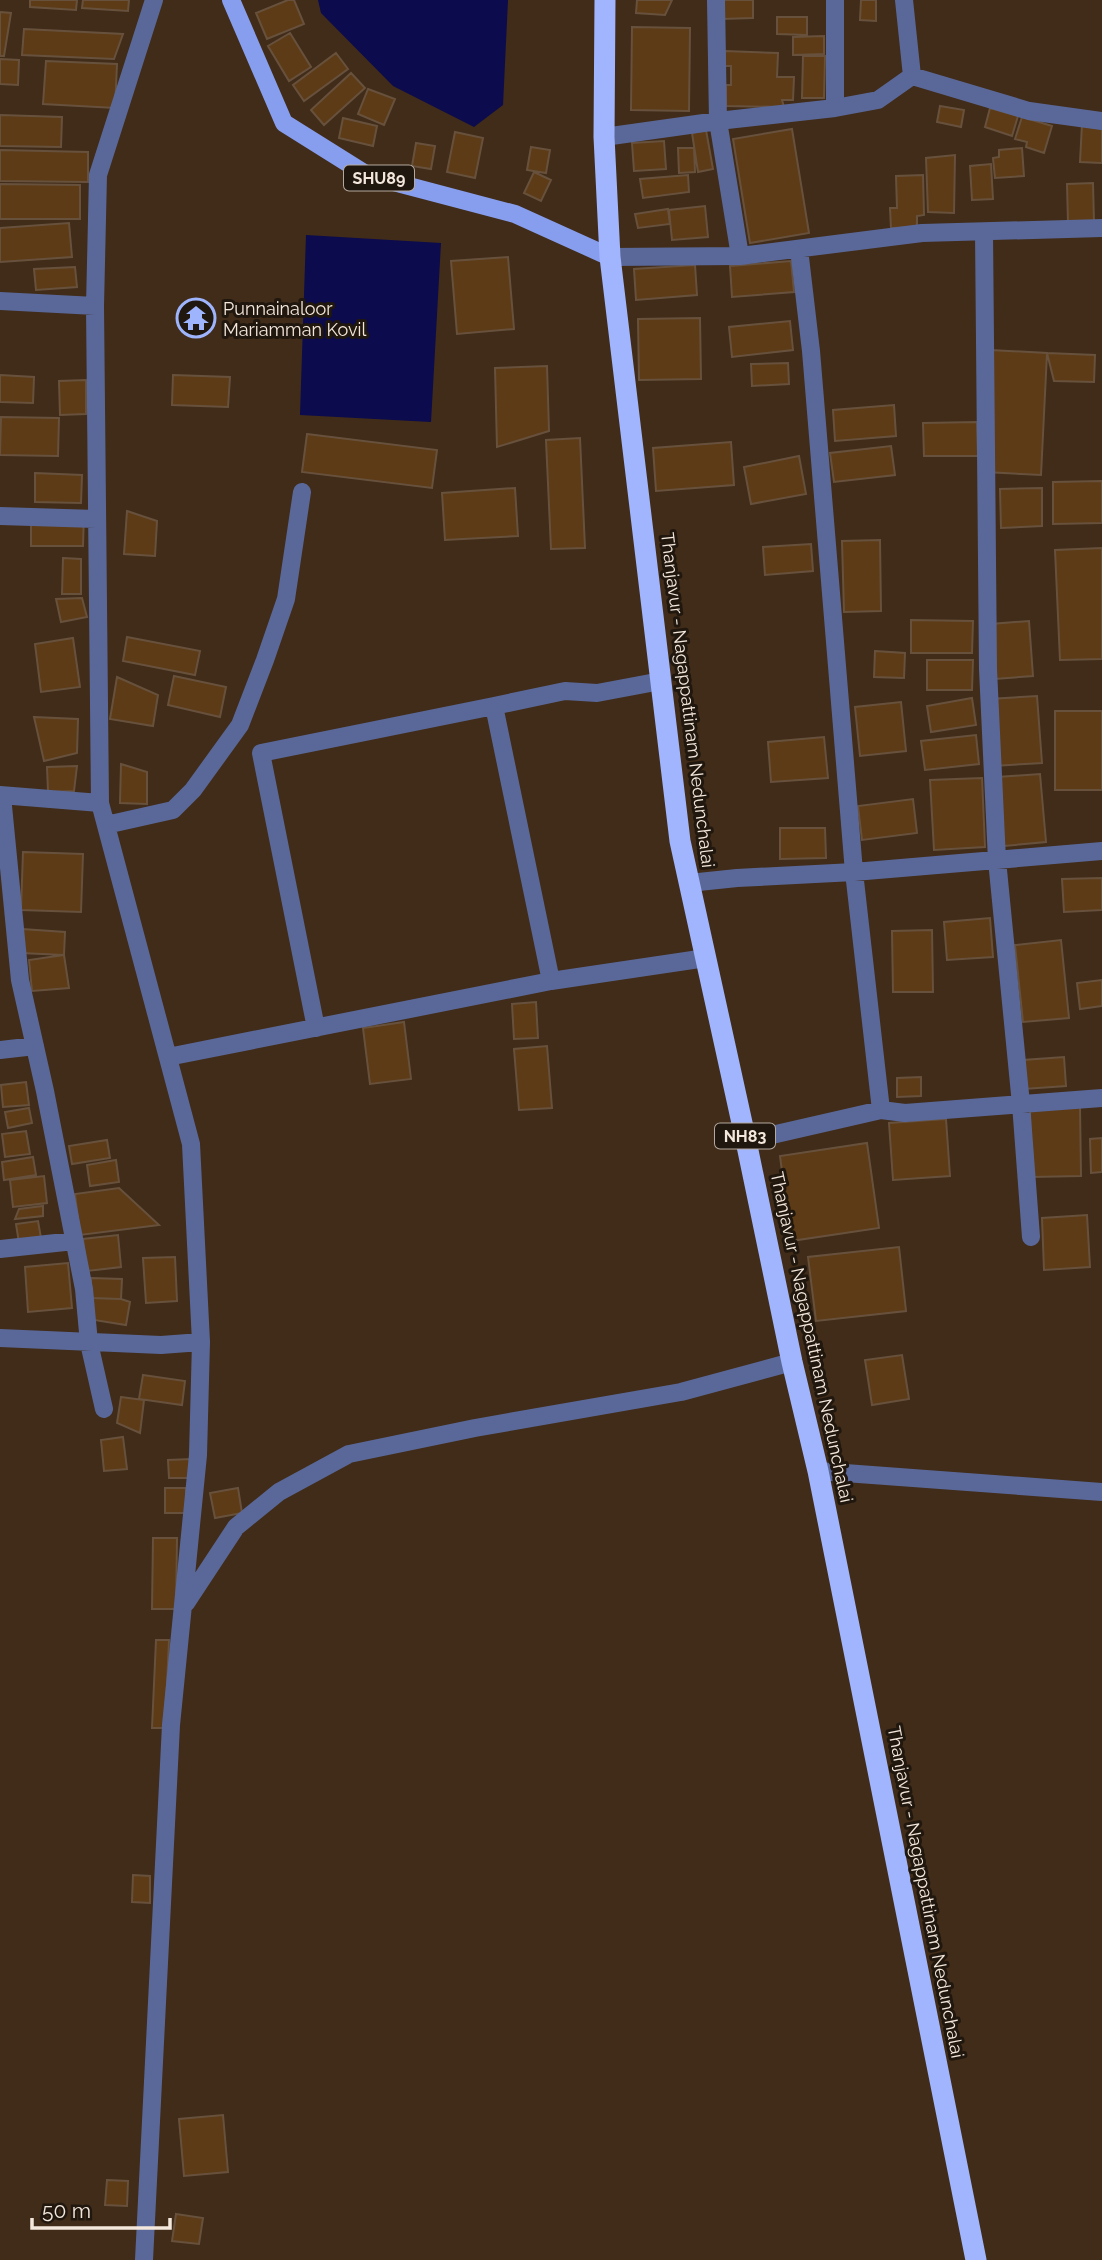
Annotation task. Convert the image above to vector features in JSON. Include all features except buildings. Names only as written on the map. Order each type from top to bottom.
[{"type":"highway","name":"Thanjavur - Nagappattinam Nedunchalai","points":[[605,0],[604,137],[610,257],[680,841],[818,1471],[976,2260]]},
{"type":"main road","name":"SHU89","points":[[231,0],[284,122],[367,175],[515,214],[610,257]]},
{"type":"street","points":[[144,2260],[171,1725],[198,1455],[201,1342],[191,1144],[100,803],[95,306],[99,175],[155,0]]},
{"type":"street","points":[[716,0],[718,121],[740,256]]},
{"type":"street","points":[[835,0],[835,108]]},
{"type":"street","points":[[904,0],[912,76]]},
{"type":"street","points":[[604,137],[835,108],[878,100],[912,76]]},
{"type":"street","points":[[912,76],[1028,110],[1102,121]]},
{"type":"street","points":[[610,257],[740,256],[922,233],[1102,229]]},
{"type":"street","points":[[985,232],[988,669],[997,860],[1031,1237]]},
{"type":"street","points":[[799,249],[812,365],[854,872],[881,1110]]},
{"type":"street","points":[[0,301],[95,306]]},
{"type":"street","points":[[106,825],[173,810],[194,790],[240,725],[286,599],[302,492]]},
{"type":"street","points":[[0,516],[96,519]]},
{"type":"street","points":[[316,1028],[261,754],[565,691],[597,693],[661,681]]},
{"type":"street","points":[[494,705],[551,981]]},
{"type":"street","points":[[100,803],[1,796],[20,980],[84,1289],[89,1343],[104,1409]]},
{"type":"street","points":[[689,883],[1102,851]]},
{"type":"street","points":[[168,1057],[551,981],[706,958]]},
{"type":"street","points":[[0,1050],[35,1046]]},
{"type":"street","points":[[747,1141],[881,1110],[905,1113],[1102,1098]]},
{"type":"street","points":[[0,1249],[74,1241]]},
{"type":"street","points":[[0,1338],[161,1345],[201,1342]]},
{"type":"street","points":[[184,1606],[236,1527],[279,1492],[349,1454],[475,1427],[681,1392],[792,1362]]},
{"type":"street","points":[[818,1471],[1102,1492]]},
{"type":"shaded area","points":[[318,0],[508,0],[503,105],[474,127],[393,86],[321,13]]},
{"type":"shaded area","points":[[306,235],[441,243],[431,422],[300,415]]},
{"type":"place","name":"Punnainaloor Mariamman Kovil","points":[[196,318]]}]
